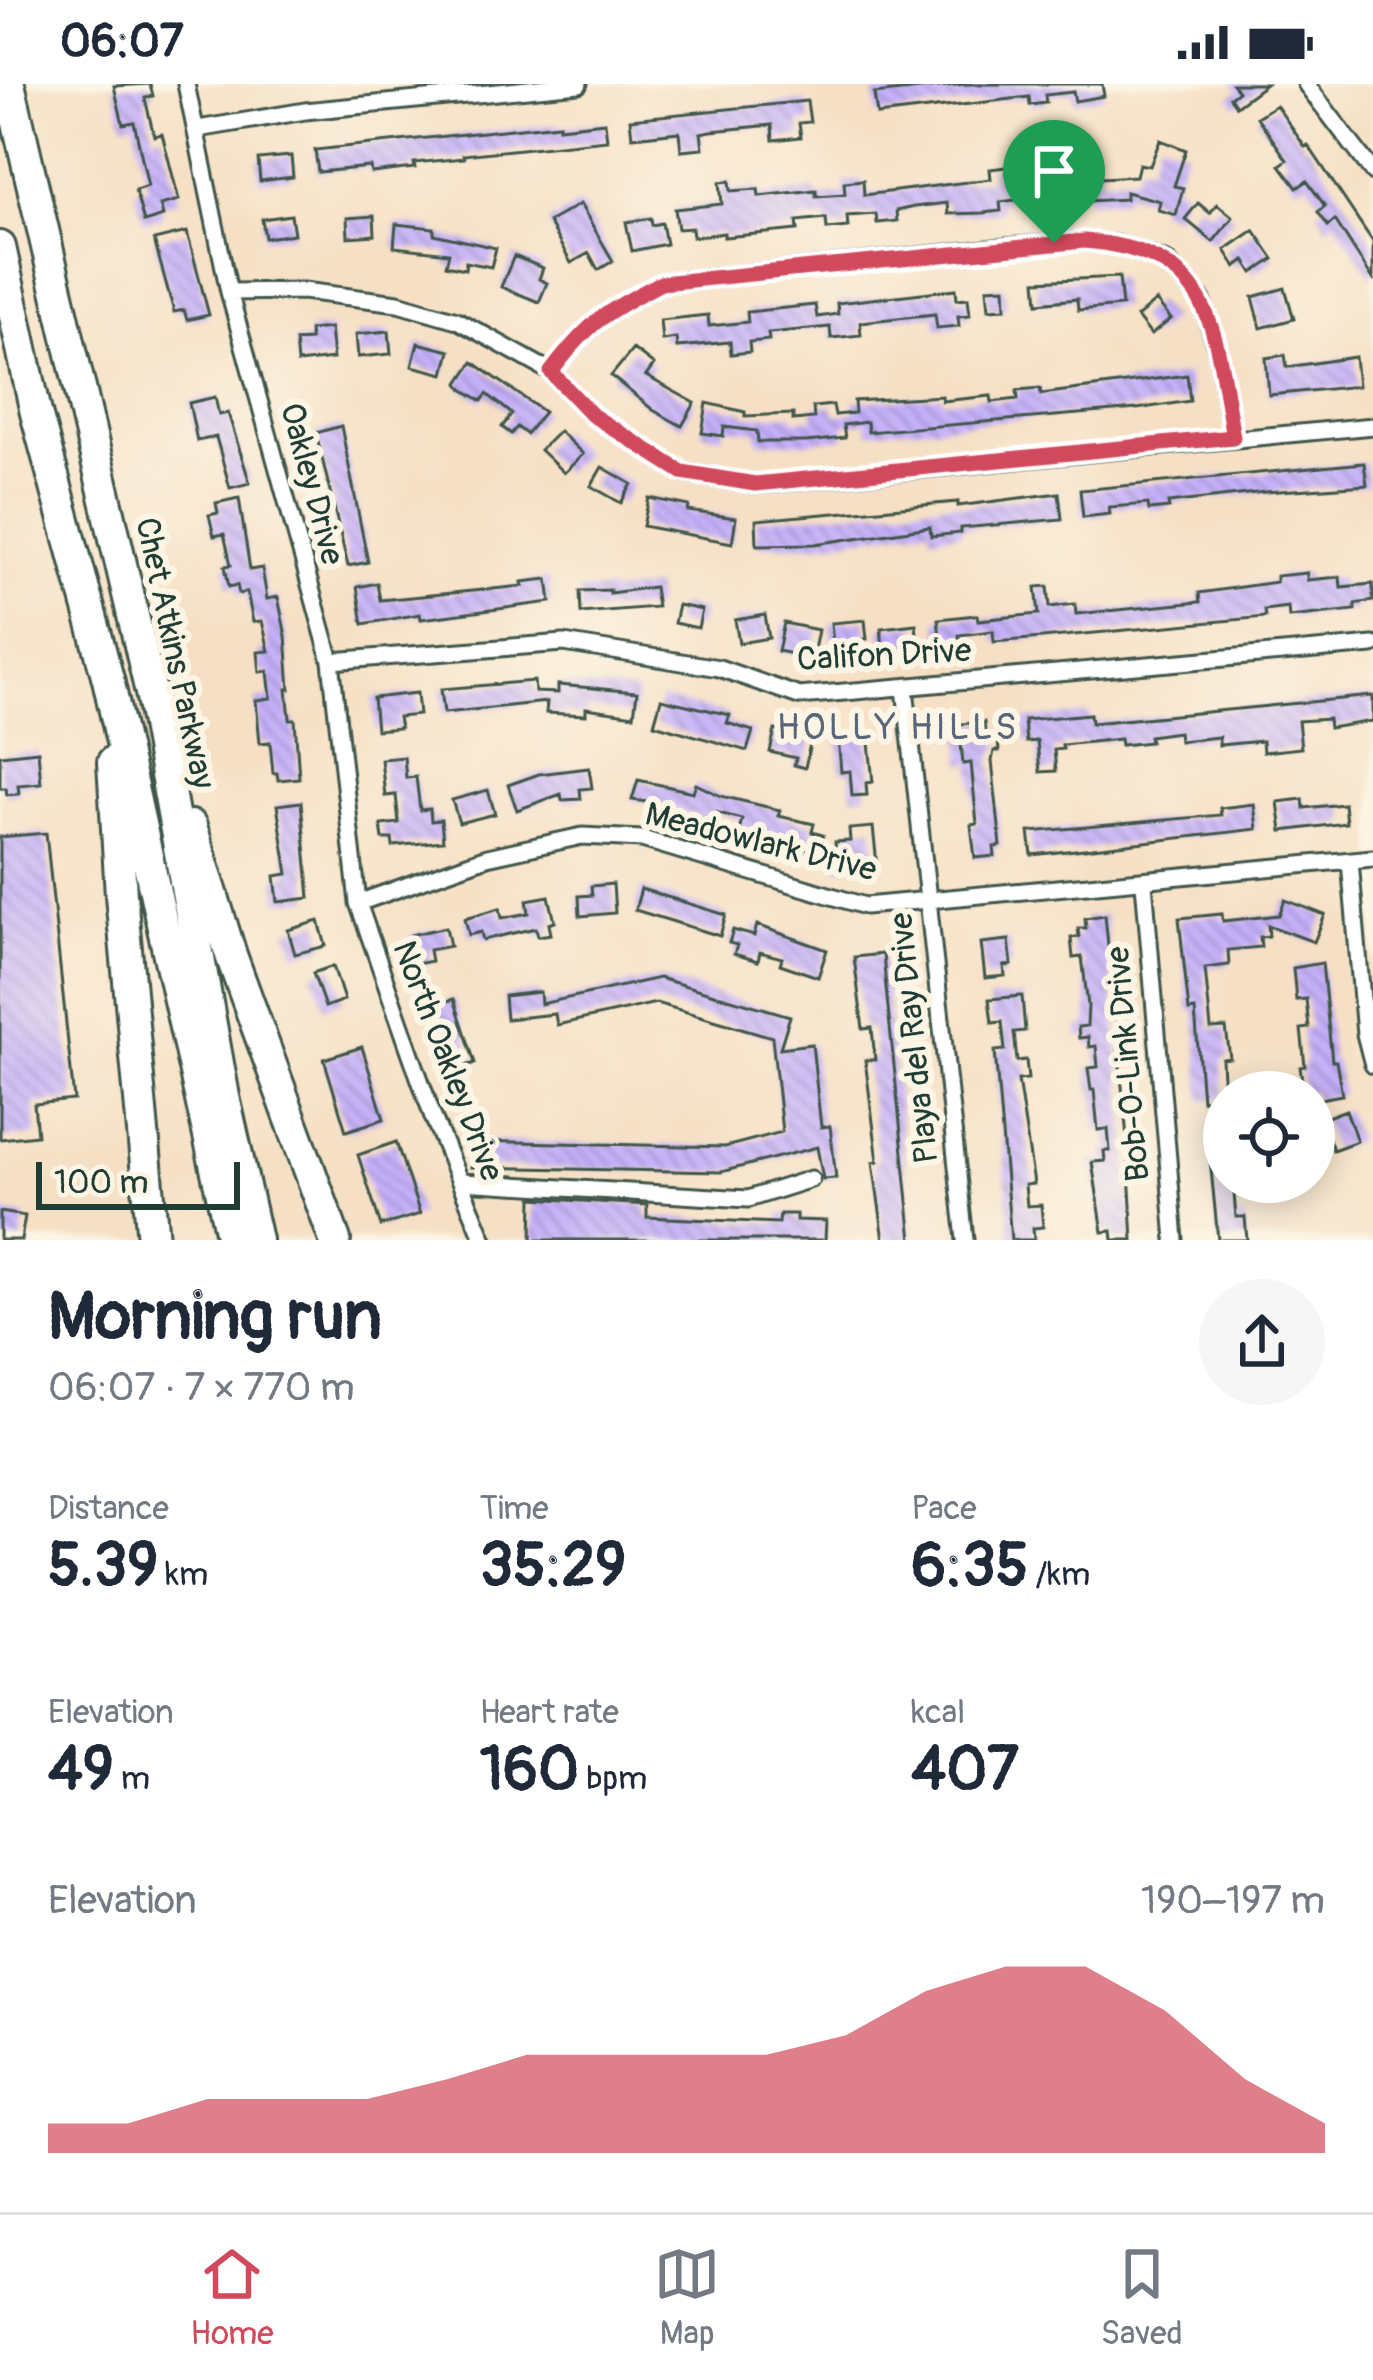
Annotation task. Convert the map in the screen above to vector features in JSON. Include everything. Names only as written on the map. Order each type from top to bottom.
[{"type":"highway","name":"Chet Atkins Parkway","points":[[9,84],[152,697],[224,1097],[256,1240]]},
{"type":"highway","name":"Chet Atkins Parkway","points":[[0,247],[36,413],[108,679],[232,1240]]},
{"type":"highway","points":[[108,679],[123,917],[153,1240]]},
{"type":"highway","points":[[152,697],[232,958],[335,1240]]},
{"type":"street","name":"Oakley Drive","points":[[186,84],[229,292],[331,661],[358,903]]},
{"type":"street","points":[[198,128],[305,111],[578,84]]},
{"type":"street","points":[[1306,84],[1373,172]]},
{"type":"street","points":[[551,372],[583,330],[661,283],[1006,247],[1084,241],[1116,244],[1167,261],[1202,300],[1218,354],[1233,437]]},
{"type":"street","points":[[229,292],[303,291],[398,303],[457,320],[551,372],[592,415],[682,472],[755,484],[1373,426]]},
{"type":"street","name":"Califon Drive","points":[[331,661],[563,643],[719,668],[799,696],[1373,645]]},
{"type":"street","name":"Playa del Ray Drive","points":[[905,688],[964,1240]]},
{"type":"street","name":"Meadowlark Drive","points":[[358,903],[487,856],[582,836],[642,839],[866,906],[1373,858]]},
{"type":"street","points":[[1350,861],[1365,1034],[1373,1065]]},
{"type":"street","name":"Bob-O-Link Drive","points":[[1144,883],[1175,1240]]},
{"type":"street","name":"North Oakley Drive","points":[[358,903],[433,1117],[484,1240]]},
{"type":"street","points":[[462,1182],[748,1199],[811,1180]]},
{"type":"building","points":[[150,84],[153,96],[145,98],[154,136],[162,134],[179,200],[160,205],[163,216],[144,222],[135,190],[148,186],[134,122],[123,124],[114,86]]},
{"type":"building","points":[[965,84],[1102,84],[1104,96],[1075,101],[1073,92],[1045,95],[1046,103],[1030,105],[1029,97],[877,115],[874,94]]},
{"type":"building","points":[[1232,84],[1266,84],[1236,106],[1230,97],[1238,91]]},
{"type":"building","points":[[807,101],[810,122],[799,123],[801,137],[773,140],[772,125],[711,131],[701,133],[703,148],[681,150],[679,132],[632,137],[630,119]]},
{"type":"building","points":[[1276,105],[1373,242],[1373,279],[1335,220],[1328,226],[1318,212],[1325,206],[1307,181],[1297,188],[1280,165],[1287,160],[1257,117]]},
{"type":"building","points":[[605,122],[607,140],[463,155],[371,173],[370,167],[318,172],[315,150],[559,124]]},
{"type":"building","points":[[1160,140],[1186,150],[1174,186],[1183,188],[1176,215],[1158,210],[1160,201],[1126,192],[1126,199],[1088,201],[1088,192],[1049,196],[1050,204],[1031,206],[1030,198],[1000,202],[1001,211],[982,213],[948,214],[947,203],[896,211],[897,221],[877,223],[876,214],[847,216],[848,227],[827,229],[826,218],[797,221],[798,230],[724,237],[724,233],[693,237],[692,228],[678,229],[675,209],[722,204],[720,182],[730,181],[731,191],[758,189],[759,196],[816,190],[816,196],[845,194],[844,182],[863,180],[864,195],[991,179],[990,169],[1006,167],[1007,174],[1047,170],[1048,179],[1087,175],[1086,164],[1100,163],[1101,178],[1136,176],[1139,164],[1150,166]]},
{"type":"building","points":[[291,156],[293,177],[260,181],[258,159]]},
{"type":"building","points":[[1198,203],[1210,213],[1217,204],[1233,217],[1213,242],[1185,219]]},
{"type":"building","points":[[580,204],[613,261],[598,270],[589,253],[571,263],[548,222]]},
{"type":"building","points":[[291,215],[294,234],[265,238],[262,219]]},
{"type":"building","points":[[374,216],[375,235],[348,237],[347,218]]},
{"type":"building","points":[[651,218],[652,225],[662,223],[666,244],[632,251],[626,222]]},
{"type":"building","points":[[396,224],[434,228],[434,234],[496,248],[491,267],[466,262],[465,269],[446,265],[449,253],[394,247]]},
{"type":"building","points":[[1254,230],[1274,259],[1253,273],[1245,260],[1236,267],[1225,250]]},
{"type":"building","points":[[187,232],[209,315],[187,320],[184,310],[174,312],[154,240]]},
{"type":"building","points":[[514,256],[543,268],[539,279],[547,283],[539,302],[501,287]]},
{"type":"building","points":[[1119,277],[1122,306],[1078,310],[1077,299],[1038,303],[1036,281]]},
{"type":"building","points":[[1005,287],[1006,308],[989,309],[987,288]]},
{"type":"building","points":[[1285,288],[1294,319],[1261,328],[1253,297]]},
{"type":"building","points":[[956,289],[957,299],[968,298],[970,315],[958,316],[959,326],[937,328],[935,314],[860,322],[861,335],[831,338],[830,327],[768,333],[769,340],[749,342],[750,352],[731,354],[730,342],[677,347],[676,338],[662,340],[660,320],[708,315],[709,326],[748,322],[747,312],[815,305],[817,317],[838,314],[837,303]]},
{"type":"building","points":[[1156,301],[1171,319],[1151,335],[1137,317]]},
{"type":"building","points":[[330,328],[333,359],[297,363],[295,341],[310,340],[309,330]]},
{"type":"building","points":[[389,331],[391,354],[358,357],[356,334]]},
{"type":"building","points":[[418,343],[450,351],[444,374],[412,366]]},
{"type":"building","points":[[633,349],[654,365],[646,376],[695,403],[682,426],[653,410],[611,376]]},
{"type":"building","points":[[1285,355],[1287,367],[1355,357],[1358,386],[1269,395],[1266,358]]},
{"type":"building","points":[[473,362],[544,412],[526,434],[517,427],[511,434],[502,427],[512,414],[487,394],[482,401],[463,389],[459,383]]},
{"type":"building","points":[[1187,375],[1190,401],[1137,409],[868,432],[867,422],[843,425],[845,438],[806,442],[758,442],[757,431],[724,427],[723,436],[702,433],[707,403],[745,412],[745,416],[793,414],[793,420],[814,418],[813,407],[833,405],[835,415],[855,413],[854,401],[991,396],[992,402],[1018,399],[1017,390],[1040,388],[1041,394]]},
{"type":"building","points":[[215,397],[219,415],[228,413],[250,483],[230,488],[216,437],[197,441],[189,403]]},
{"type":"building","points":[[341,426],[368,562],[348,566],[316,433]]},
{"type":"building","points":[[559,431],[583,454],[564,473],[540,450]]},
{"type":"building","points":[[1364,463],[1367,485],[1168,503],[1169,508],[1149,510],[1148,504],[1109,507],[1110,514],[1083,517],[1080,490]]},
{"type":"building","points":[[602,467],[632,484],[621,503],[591,486]]},
{"type":"building","points":[[1059,493],[1062,519],[961,528],[961,533],[931,536],[930,527],[815,544],[757,545],[756,520],[958,502],[958,506]]},
{"type":"building","points":[[239,498],[250,570],[262,568],[267,599],[278,597],[299,778],[278,780],[270,742],[260,743],[256,700],[271,698],[268,671],[260,672],[258,652],[269,651],[262,621],[253,622],[247,592],[239,594],[237,585],[229,587],[225,566],[231,565],[224,534],[214,536],[209,515],[218,513],[216,503]]},
{"type":"building","points":[[649,498],[689,506],[688,511],[736,518],[732,543],[643,526]]},
{"type":"building","points":[[1307,573],[1307,580],[1340,577],[1341,587],[1373,584],[1373,601],[1355,604],[1355,610],[1289,617],[1288,607],[1264,610],[1265,617],[994,642],[993,631],[959,635],[960,645],[941,647],[938,619],[1039,614],[1036,587],[1048,586],[1050,607],[1075,604],[1076,614],[1200,602],[1199,593]]},
{"type":"building","points":[[548,579],[551,602],[363,624],[357,587],[377,583],[380,600],[523,586],[522,582]]},
{"type":"building","points":[[654,587],[657,607],[581,613],[580,591],[610,593]]},
{"type":"building","points":[[678,605],[702,610],[698,628],[674,623]]},
{"type":"building","points":[[765,615],[769,638],[739,643],[735,620]]},
{"type":"building","points":[[865,620],[867,639],[856,640],[858,660],[835,663],[831,623]]},
{"type":"building","points":[[784,623],[818,630],[814,650],[799,647],[797,655],[778,651]]},
{"type":"building","points":[[916,624],[918,644],[904,646],[905,656],[884,658],[881,628]]},
{"type":"building","points":[[534,681],[535,692],[558,693],[558,685],[637,692],[634,715],[586,708],[586,715],[546,713],[547,702],[444,713],[441,689]]},
{"type":"building","points":[[417,693],[419,715],[398,717],[400,728],[376,730],[373,698]]},
{"type":"building","points":[[1373,696],[1373,721],[1329,728],[1328,719],[1298,721],[1301,748],[1263,752],[1262,741],[1219,745],[1219,737],[1179,741],[1178,732],[1149,736],[1150,742],[1121,745],[1120,739],[1062,745],[1063,749],[1054,750],[1056,771],[1040,772],[1037,741],[1026,742],[1024,720],[1090,714],[1091,723]]},
{"type":"building","points":[[661,699],[730,715],[727,723],[753,731],[747,751],[654,724]]},
{"type":"building","points":[[984,722],[986,741],[998,740],[999,751],[994,751],[992,761],[1001,846],[994,847],[995,856],[975,858],[971,763],[963,764],[959,724]]},
{"type":"building","points":[[775,730],[811,738],[805,768],[794,765],[796,758],[770,752]]},
{"type":"building","points":[[868,733],[873,782],[866,783],[867,795],[852,796],[850,771],[841,772],[838,736]]},
{"type":"building","points":[[38,751],[41,783],[18,785],[19,794],[7,795],[6,788],[0,788],[0,755]]},
{"type":"building","points":[[404,757],[406,778],[416,777],[420,810],[430,809],[431,821],[441,820],[443,841],[393,846],[392,839],[383,839],[381,825],[399,823],[396,795],[385,796],[381,759]]},
{"type":"building","points":[[589,768],[592,788],[580,789],[581,799],[562,800],[561,794],[517,810],[508,785],[539,774]]},
{"type":"building","points":[[638,780],[693,792],[696,784],[721,796],[780,810],[778,816],[814,824],[812,832],[823,835],[819,852],[739,831],[742,819],[715,812],[712,822],[663,804],[632,800]]},
{"type":"building","points":[[488,790],[495,814],[459,823],[452,800]]},
{"type":"building","points":[[1303,799],[1304,808],[1344,804],[1346,823],[1282,831],[1278,802]]},
{"type":"building","points":[[301,802],[310,898],[278,902],[275,876],[288,874],[277,805]]},
{"type":"building","points":[[1254,804],[1257,829],[1032,855],[1029,832],[1221,815],[1220,808]]},
{"type":"building","points":[[873,827],[877,864],[837,868],[835,842],[850,841],[849,829]]},
{"type":"building","points":[[46,833],[74,1100],[34,1104],[37,1135],[0,1139],[0,837]]},
{"type":"building","points":[[613,884],[615,913],[580,916],[579,896],[592,895],[591,886]]},
{"type":"building","points":[[641,889],[726,915],[720,936],[635,910]]},
{"type":"building","points":[[549,896],[555,922],[549,924],[551,934],[538,936],[536,928],[483,940],[481,932],[469,935],[465,918],[500,908],[502,918],[529,913],[527,900]]},
{"type":"building","points":[[1285,900],[1325,915],[1314,942],[1268,925],[1269,936],[1260,937],[1261,947],[1228,950],[1229,965],[1205,968],[1211,1029],[1226,1028],[1230,1058],[1222,1059],[1223,1071],[1203,1071],[1202,1100],[1195,1010],[1189,1011],[1179,918],[1222,914],[1223,921],[1279,915]]},
{"type":"building","points":[[1105,915],[1133,1240],[1113,1240],[1112,1231],[1103,1232],[1092,1162],[1105,1161],[1104,1151],[1110,1151],[1108,1129],[1098,1130],[1091,1090],[1088,1068],[1098,1067],[1096,1046],[1089,1047],[1088,1037],[1079,1038],[1078,1027],[1087,1026],[1088,1006],[1082,957],[1073,958],[1071,938],[1079,937],[1078,928],[1086,928],[1085,918]]},
{"type":"building","points":[[319,921],[326,946],[295,954],[288,930]]},
{"type":"building","points":[[757,925],[827,950],[818,977],[780,964],[782,958],[760,952],[758,961],[734,954],[737,945],[729,943],[733,930],[754,936]]},
{"type":"building","points":[[446,927],[450,946],[429,950],[431,961],[417,964],[411,935]]},
{"type":"building","points":[[1009,940],[1012,965],[1004,966],[1005,976],[985,978],[981,943]]},
{"type":"building","points":[[883,954],[912,1240],[884,1240],[873,1162],[878,1161],[865,1060],[875,1060],[872,1028],[863,1029],[854,957]]},
{"type":"building","points":[[1322,963],[1332,1061],[1336,1061],[1342,1095],[1335,1096],[1335,1071],[1301,1071],[1305,1066],[1301,1029],[1309,1028],[1306,999],[1296,1000],[1293,968]]},
{"type":"building","points":[[333,966],[344,1000],[325,1007],[313,973]]},
{"type":"building","points":[[659,978],[790,1016],[780,1048],[812,1044],[821,1127],[830,1126],[836,1178],[823,1179],[817,1147],[721,1172],[471,1167],[471,1141],[725,1147],[782,1132],[772,1037],[656,1003],[557,1025],[555,1014],[506,1019],[504,996],[540,992],[541,1004]]},
{"type":"building","points":[[1022,996],[1025,1031],[1014,1032],[1017,1061],[1026,1060],[1028,1079],[1018,1080],[1034,1184],[1025,1185],[1027,1206],[1041,1205],[1043,1227],[1033,1228],[1034,1240],[1011,1240],[995,1051],[1005,1050],[1002,1022],[992,1023],[989,999]]},
{"type":"building","points":[[454,999],[475,1063],[453,1070],[432,1006]]},
{"type":"building","points":[[362,1047],[384,1119],[346,1131],[324,1059]]},
{"type":"building","points":[[1346,1110],[1357,1141],[1335,1149],[1335,1114]]},
{"type":"building","points":[[396,1142],[420,1214],[381,1226],[358,1155]]},
{"type":"building","points":[[533,1198],[647,1205],[647,1217],[779,1223],[780,1214],[796,1214],[796,1220],[826,1221],[825,1240],[532,1240]]},
{"type":"building","points":[[1214,1203],[1235,1203],[1236,1217],[1245,1217],[1247,1240],[1218,1240]]},
{"type":"building","points":[[0,1212],[25,1216],[21,1240],[0,1240]]},
{"type":"district","name":"HOLLY HILLS","points":[[898,727]]},
{"type":"route","points":[[1054,243],[1116,244],[1167,261],[1202,300],[1218,354],[1233,437],[755,484],[682,472],[592,415],[551,372],[583,330],[661,283],[1054,243]]}]
